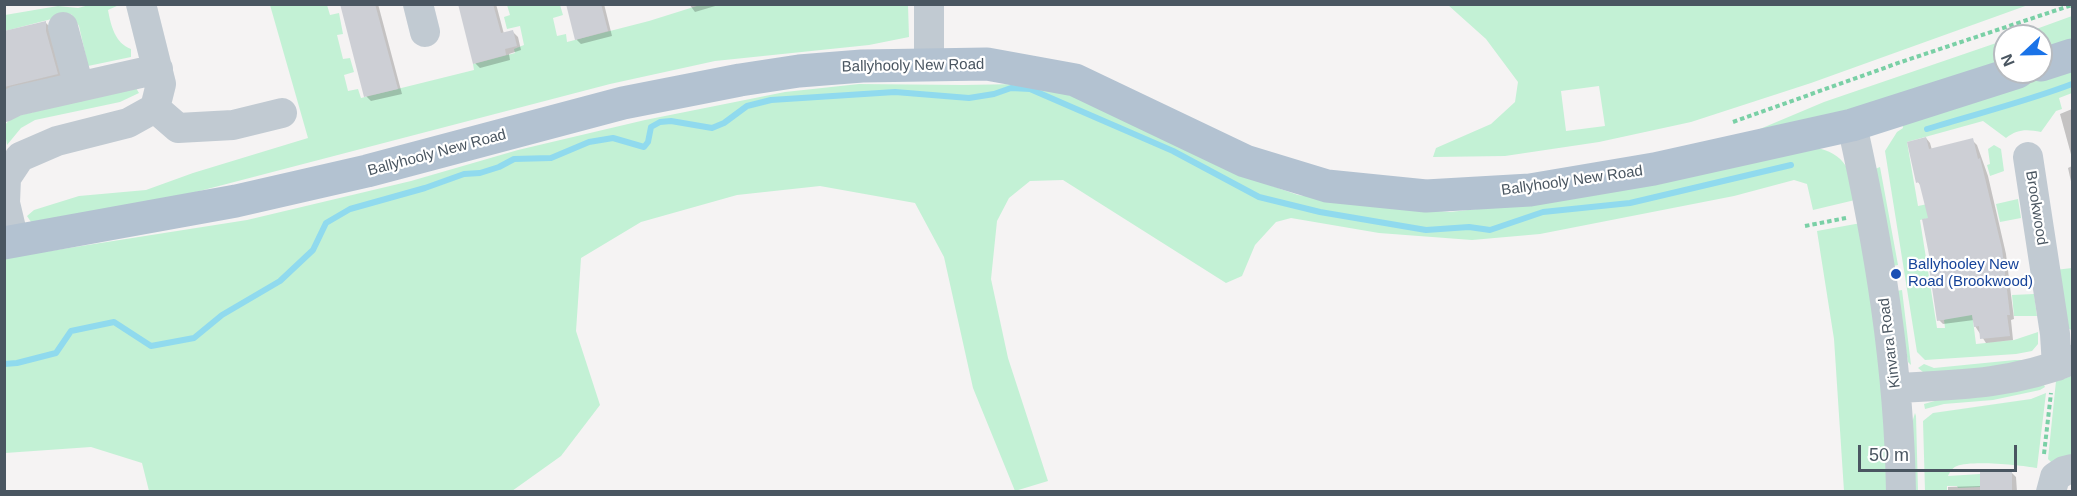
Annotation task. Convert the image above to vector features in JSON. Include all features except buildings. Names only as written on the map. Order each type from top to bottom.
[{"type":"main road","points":[[2053,61],[2073,55]]},
{"type":"main road","name":"Ballyhooly New Road","points":[[9,242],[247,199],[367,171],[623,103],[810,70],[862,66],[987,64],[1075,80],[1245,161],[1327,186],[1425,196],[1530,190],[1654,169],[1852,125],[1993,80]]},
{"type":"street","points":[[9,242],[5,175],[20,157],[57,141],[128,123],[154,108],[161,84],[141,4]]},
{"type":"street","points":[[929,4],[929,64]]},
{"type":"street","points":[[63,27],[79,87]]},
{"type":"street","points":[[4,107],[16,101],[158,69]]},
{"type":"street","points":[[154,108],[178,128],[232,124],[282,113]]},
{"type":"street","name":"Kinvara Road","points":[[1852,125],[1876,240],[1890,331],[1896,387],[1901,492]]},
{"type":"street","name":"Brookwood","points":[[2028,157],[2060,373]]},
{"type":"street","points":[[1896,387],[2006,380],[2060,373]]},
{"type":"street","points":[[2051,492],[2055,477],[2064,471],[2073,469]]},
{"type":"path","points":[[1724,125],[1901,62],[2073,5]]},
{"type":"path","points":[[1805,226],[1816,224]]},
{"type":"path","points":[[2043,458],[2060,373]]},
{"type":"green space","points":[[89,5],[119,5],[108,10],[109,16],[117,38],[131,49],[131,57],[88,66],[79,26],[71,14],[5,31],[5,15],[58,6],[78,8]]},
{"type":"green space","points":[[270,5],[327,5],[330,15],[339,13],[343,34],[337,35],[343,59],[350,58],[354,72],[344,75],[348,91],[358,89],[361,98],[474,70],[473,64],[515,53],[514,49],[524,45],[520,26],[507,29],[504,17],[510,15],[507,5],[560,5],[563,15],[553,18],[557,36],[566,34],[567,42],[700,5],[908,5],[909,37],[869,45],[715,61],[610,84],[192,193],[31,222],[27,216],[34,210],[79,196],[146,190],[193,173],[308,138]]},
{"type":"green space","points":[[1448,5],[2028,5],[1811,83],[1691,122],[1599,142],[1505,156],[1433,157],[1436,148],[1491,124],[1515,102],[1518,82],[1486,39]],"holes":[[[1599,86],[1605,126],[1566,131],[1561,91]]]},
{"type":"green space","points":[[2072,16],[2072,40],[2053,47],[2053,24],[2050,24]]},
{"type":"green space","points":[[1993,44],[1993,67],[1918,91],[1729,142],[1824,102]]},
{"type":"green space","points":[[2072,68],[2072,93],[2059,98],[2062,109],[2056,111],[2041,132],[2022,130],[2006,138],[1983,121],[1907,142],[1918,206],[1957,198],[1934,217],[1920,220],[1937,328],[1945,328],[1944,320],[1970,297],[1976,344],[2014,340],[2038,332],[2038,344],[2032,351],[1925,360],[1917,352],[1885,151],[1897,132],[1903,128],[1902,121],[2019,84],[2053,84],[2053,74]]},
{"type":"green space","points":[[859,84],[1020,84],[1078,97],[1238,174],[1298,195],[1388,207],[1450,212],[1567,199],[1808,147],[1837,156],[1852,179],[1855,200],[1813,210],[1807,184],[1794,180],[1734,196],[1540,234],[1472,240],[1379,233],[1291,218],[1276,222],[1255,245],[1242,276],[1226,283],[1063,180],[1030,181],[1009,198],[997,221],[991,279],[1008,358],[1048,481],[1015,491],[973,388],[944,257],[915,203],[820,186],[737,195],[641,222],[581,258],[576,331],[600,405],[561,456],[512,491],[149,491],[142,463],[91,447],[5,453],[5,258],[247,220],[411,181],[518,150],[645,120],[785,92]]},
{"type":"green space","points":[[136,88],[139,93],[120,102],[35,120],[21,128],[7,145],[4,126],[12,117]]},
{"type":"green space","points":[[1994,145],[2001,149],[2004,171],[1990,176],[1987,165],[1990,164],[1988,149]]},
{"type":"green space","points":[[1880,167],[1898,265],[1893,266],[1875,169]]},
{"type":"green space","points":[[2018,199],[2021,218],[2000,222],[1996,204]]},
{"type":"green space","points":[[1861,223],[1886,386],[1894,491],[1844,491],[1834,339],[1817,231]]},
{"type":"green space","points":[[2072,268],[2072,332],[2070,329],[2066,330],[2055,270]]},
{"type":"green space","points":[[1902,290],[1911,365],[1908,362],[1896,291]]},
{"type":"green space","points":[[2034,294],[2037,316],[2014,316],[2012,295]]},
{"type":"green space","points":[[2027,360],[2035,364],[1932,373],[1923,372],[1918,368],[1924,364],[1934,368]]},
{"type":"green space","points":[[2072,376],[2072,459],[2052,463],[2048,459],[2056,381]]},
{"type":"green space","points":[[2043,383],[2045,387],[2040,390],[1993,400],[1944,404],[1925,409],[1924,404],[1942,399]]},
{"type":"green space","points":[[2046,393],[2037,468],[1964,464],[1954,468],[1948,476],[1980,474],[1980,487],[1947,486],[1947,491],[1925,491],[1923,421],[1933,413],[2031,399]]},
{"type":"green space","points":[[1915,413],[1918,491],[1912,491],[1911,426]]},
{"type":"waterway","points":[[1927,129],[2072,84]]},
{"type":"waterway","points":[[4,364],[56,353],[71,331],[114,322],[151,346],[194,338],[222,315],[280,281],[313,250],[326,223],[350,209],[425,188],[464,174],[480,173],[514,159],[551,158],[589,142],[613,138],[644,147],[648,142],[651,127],[660,122],[671,121],[712,128],[724,123],[747,106],[771,100],[895,92],[969,98],[994,94],[1011,88],[1030,89],[1173,151],[1259,197],[1320,212],[1426,230],[1469,227],[1490,230],[1543,212],[1630,203],[1791,165]]},
{"type":"place","name":"Ballyhooley New Road (Brookwood)","points":[[1896,274]]}]
